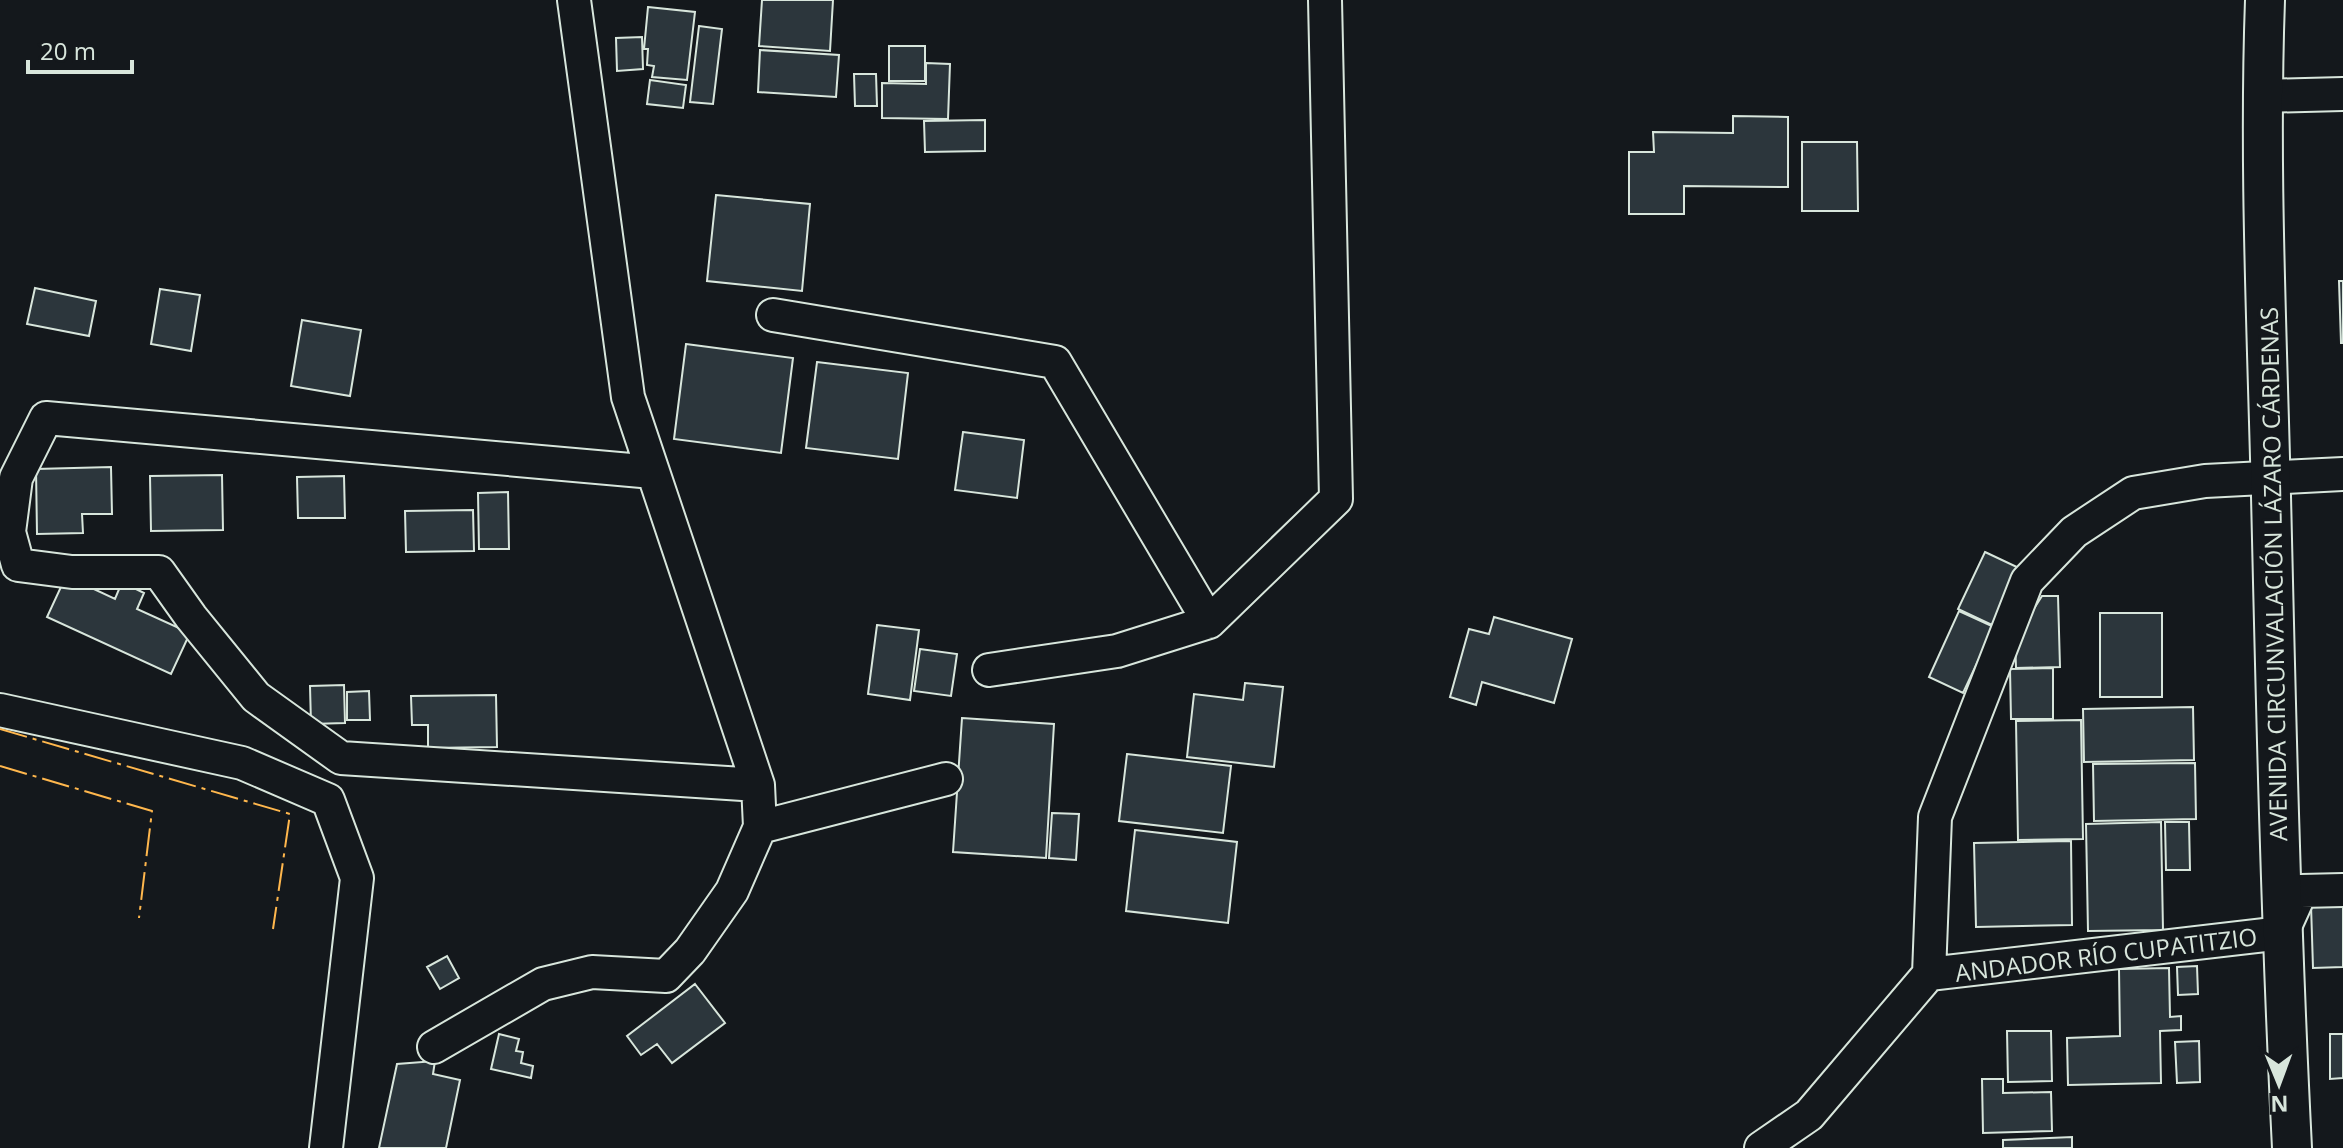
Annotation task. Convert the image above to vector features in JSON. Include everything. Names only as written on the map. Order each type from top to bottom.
[{"type":"street","points":[[434,1047],[543,984],[592,972],[666,976],[690,951],[732,891],[760,827],[758,785],[628,397],[574,0]]},
{"type":"street","points":[[989,670],[1117,651],[1209,622],[1336,499],[1325,0]]},
{"type":"street","name":"AVENIDA CIRCUNVALACIÓN LÁZARO CÁRDENAS","points":[[2265,0],[2262,96],[2270,477],[2282,933],[2292,1148]]},
{"type":"street","points":[[2262,96],[2343,94]]},
{"type":"street","points":[[773,315],[1055,362],[1209,622]]},
{"type":"street","points":[[653,472],[46,418],[16,478],[9,532],[18,565],[72,572],[159,572],[256,697],[341,758],[758,785]]},
{"type":"street","points":[[1761,1148],[1809,1115],[1929,974],[1935,817],[2027,581],[2074,532],[2133,493],[2205,481],[2343,474]]},
{"type":"street","points":[[0,710],[242,763],[328,800],[357,878],[326,1148]]},
{"type":"street","points":[[760,827],[946,779]]},
{"type":"street","points":[[2282,933],[2301,891],[2343,890]]},
{"type":"street","name":"ANDADOR RÍO CUPATITZIO","points":[[1929,974],[2282,933]]},
{"type":"building","points":[[762,0],[833,0],[830,51],[759,46]]},
{"type":"building","points":[[648,7],[695,12],[687,80],[652,77],[654,66],[647,65],[648,49],[644,49]]},
{"type":"building","points":[[699,26],[722,29],[713,104],[690,102]]},
{"type":"building","points":[[642,37],[643,69],[617,71],[616,38]]},
{"type":"building","points":[[889,46],[925,46],[925,81],[889,81]]},
{"type":"building","points":[[760,50],[839,55],[836,97],[758,92]]},
{"type":"building","points":[[926,63],[950,64],[948,119],[882,118],[882,83],[926,84]]},
{"type":"building","points":[[854,74],[876,74],[877,106],[855,106]]},
{"type":"building","points":[[650,80],[686,85],[683,108],[647,104]]},
{"type":"building","points":[[1733,116],[1788,117],[1788,187],[1684,186],[1684,214],[1629,214],[1629,152],[1654,152],[1653,132],[1733,133]]},
{"type":"building","points":[[985,120],[985,151],[925,152],[924,121]]},
{"type":"building","points":[[1802,142],[1857,142],[1858,211],[1802,211]]},
{"type":"building","points":[[716,195],[810,204],[802,291],[707,281]]},
{"type":"building","points":[[2339,281],[2343,281],[2343,343],[2341,343]]},
{"type":"building","points":[[35,288],[96,301],[89,336],[27,324]]},
{"type":"building","points":[[160,289],[200,295],[191,351],[151,344]]},
{"type":"building","points":[[302,320],[361,330],[350,396],[291,386]]},
{"type":"building","points":[[686,344],[793,358],[781,453],[674,439]]},
{"type":"building","points":[[817,362],[908,373],[898,459],[806,448]]},
{"type":"building","points":[[963,432],[1024,440],[1017,498],[955,490]]},
{"type":"building","points":[[111,467],[112,514],[82,514],[83,533],[37,534],[36,469]]},
{"type":"building","points":[[222,475],[223,530],[151,531],[150,476]]},
{"type":"building","points":[[344,476],[345,518],[298,518],[297,477]]},
{"type":"building","points":[[508,492],[509,549],[479,549],[478,493]]},
{"type":"building","points":[[473,510],[474,551],[406,552],[405,511]]},
{"type":"building","points":[[1985,552],[2019,568],[1992,625],[1958,609]]},
{"type":"building","points":[[66,576],[115,599],[122,582],[144,593],[137,609],[190,633],[171,674],[47,617]]},
{"type":"building","points":[[2042,596],[2058,596],[2060,667],[2016,668],[2015,638]]},
{"type":"building","points":[[1959,611],[1994,627],[1963,693],[1929,677]]},
{"type":"building","points":[[2100,613],[2162,613],[2162,697],[2100,697]]},
{"type":"building","points":[[1494,617],[1572,639],[1554,703],[1482,682],[1476,705],[1450,697],[1469,629],[1489,634]]},
{"type":"building","points":[[877,625],[919,630],[910,700],[868,694]]},
{"type":"building","points":[[920,649],[957,654],[951,696],[914,691]]},
{"type":"building","points":[[2053,668],[2053,719],[2011,719],[2010,669]]},
{"type":"building","points":[[1245,683],[1283,687],[1274,767],[1187,757],[1194,694],[1243,700]]},
{"type":"building","points":[[344,685],[345,723],[311,724],[310,686]]},
{"type":"building","points":[[369,691],[370,720],[347,720],[347,692]]},
{"type":"building","points":[[496,695],[497,747],[428,748],[428,725],[412,725],[411,696]]},
{"type":"building","points":[[2193,707],[2194,760],[2084,762],[2083,709]]},
{"type":"building","points":[[962,718],[1054,724],[1046,858],[953,852]]},
{"type":"building","points":[[2081,720],[2083,839],[2018,840],[2016,721]]},
{"type":"building","points":[[1127,754],[1231,766],[1223,833],[1119,821]]},
{"type":"building","points":[[2195,763],[2196,819],[2094,821],[2093,764]]},
{"type":"building","points":[[1052,813],[1079,814],[1076,860],[1049,858]]},
{"type":"building","points":[[2161,822],[2163,930],[2088,931],[2086,824]]},
{"type":"building","points":[[2165,822],[2189,822],[2190,870],[2166,870]]},
{"type":"building","points":[[1135,830],[1237,842],[1228,923],[1126,911]]},
{"type":"building","points":[[2071,841],[2072,925],[1976,927],[1974,843]]},
{"type":"building","points":[[2311,905],[2343,905],[2343,967],[2313,968]]},
{"type":"building","points":[[447,956],[459,978],[440,989],[427,967]]},
{"type":"building","points":[[2197,966],[2198,994],[2178,995],[2177,967]]},
{"type":"building","points":[[2169,968],[2170,1017],[2181,1016],[2181,1030],[2160,1031],[2161,1083],[2068,1085],[2067,1038],[2120,1036],[2119,969]]},
{"type":"building","points":[[695,984],[725,1023],[672,1063],[657,1044],[641,1055],[627,1036]]},
{"type":"building","points":[[2007,1031],[2051,1031],[2052,1081],[2008,1082]]},
{"type":"building","points":[[499,1034],[519,1039],[516,1051],[523,1052],[521,1063],[533,1066],[531,1078],[491,1069]]},
{"type":"building","points":[[2330,1034],[2343,1034],[2343,1078],[2330,1079]]},
{"type":"building","points":[[2199,1041],[2200,1082],[2177,1083],[2175,1042]]},
{"type":"building","points":[[435,1061],[433,1074],[460,1080],[446,1148],[379,1148],[397,1064]]},
{"type":"building","points":[[1982,1079],[2003,1079],[2003,1093],[2051,1092],[2052,1131],[1983,1133]]},
{"type":"building","points":[[2072,1137],[2072,1148],[2003,1148],[2003,1140]]},
{"type":"power","points":[[0,729],[290,814],[273,929]]},
{"type":"power","points":[[0,766],[152,811],[139,918]]}]
